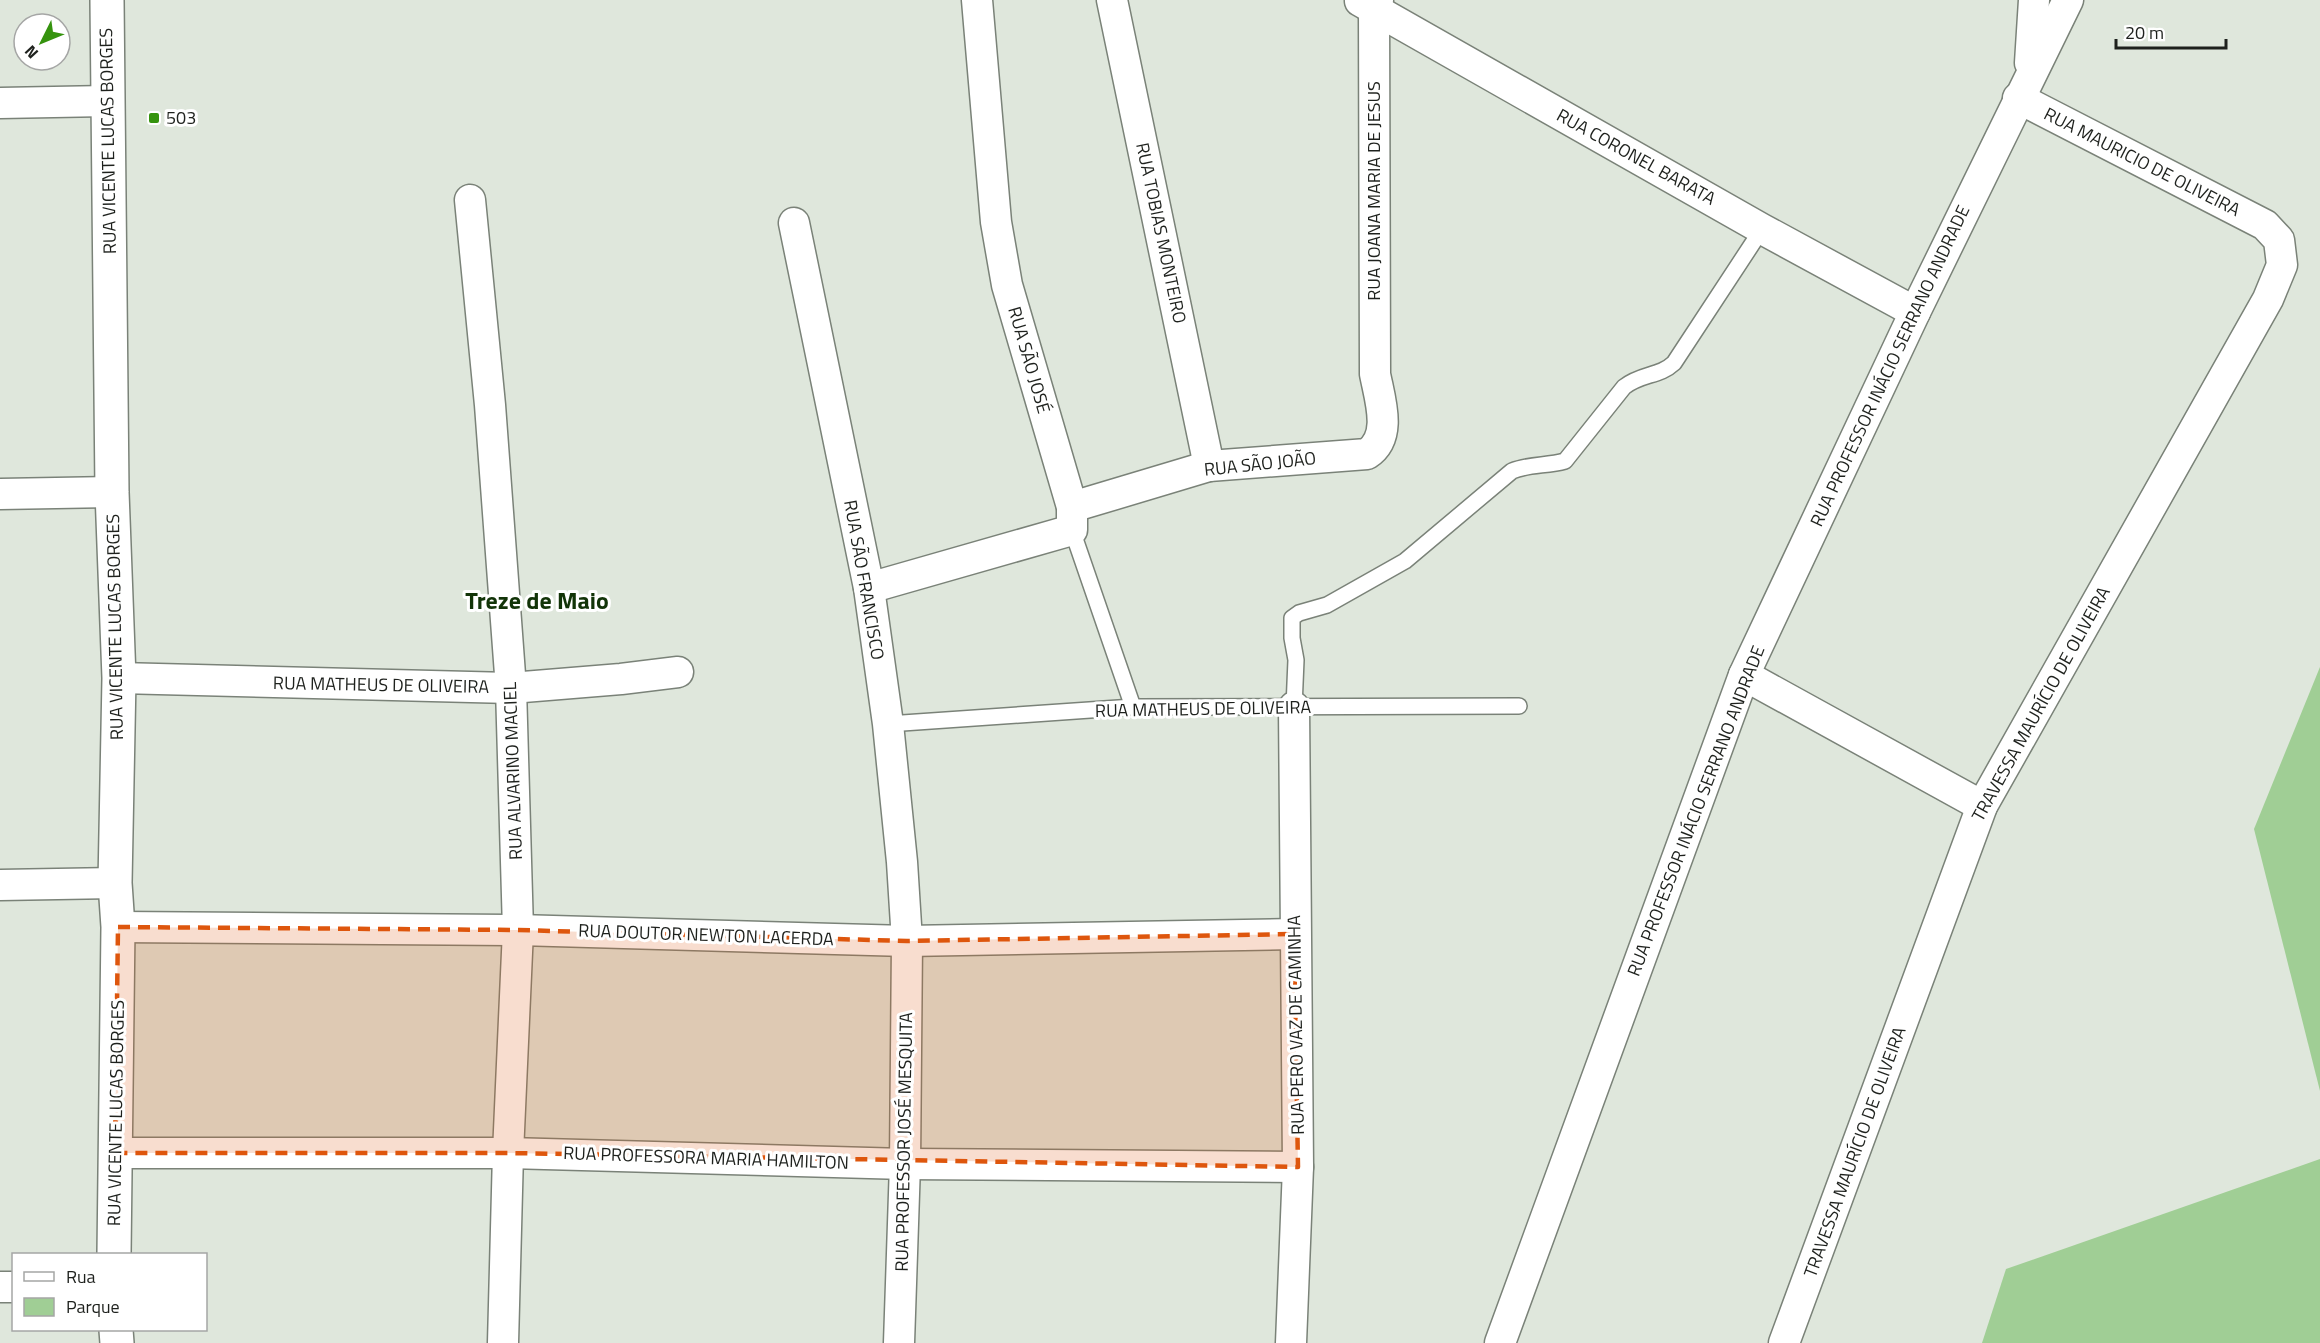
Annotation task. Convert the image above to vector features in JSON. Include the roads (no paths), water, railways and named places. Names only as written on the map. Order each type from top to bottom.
[{"type":"main road","name":"RUA VICENTE LUCAS BORGES","points":[[107,0],[112,492],[119,678],[115,883],[118,927],[114,1253]]},
{"type":"street","name":"RUA SÃO JOSÉ","points":[[977,0],[996,222],[1007,285],[1072,519]]},
{"type":"street","name":"RUA TOBIAS MONTEIRO","points":[[1112,0],[1209,466]]},
{"type":"street","points":[[2024,87],[2034,0]]},
{"type":"street","name":"RUA PROFESSOR INÁCIO SERRANO ANDRADE","points":[[1500,1343],[1744,675],[1914,312],[2068,0]]},
{"type":"street","name":"RUA CORONEL BARATA","points":[[1370,3],[1762,228],[1914,312]]},
{"type":"street","name":"RUA JOANA MARIA DE JESUS","points":[[1370,3],[1375,374]]},
{"type":"street","name":"RUA MAURICIO DE OLIVEIRA","points":[[2024,87],[2265,225]]},
{"type":"street","points":[[0,103],[108,102]]},
{"type":"street","name":"RUA ALVARINO MACIEL","points":[[470,200],[490,405],[511,688],[518,930],[508,1153],[503,1343]]},
{"type":"street","name":"RUA SÃO FRANCISCO","points":[[794,223],[868,588],[888,724],[902,862],[907,940]]},
{"type":"street","name":"TRAVESSA MAURÍCIO DE OLIVEIRA","points":[[1785,1343],[1982,806],[2268,299],[2282,265],[2279,240],[2265,225]]},
{"type":"street","name":"RUA SÃO JOÃO","points":[[868,588],[1072,519],[1209,466],[1366,454],[1376,448],[1382,431],[1375,374]]},
{"type":"street","points":[[0,494],[112,492]]},
{"type":"street","name":"RUA MATHEUS DE OLIVEIRA","points":[[119,678],[511,688],[678,672]]},
{"type":"street","points":[[1744,675],[1982,806]]},
{"type":"street","name":"RUA PERO VAZ DE CAMINHA","points":[[1291,1343],[1298,1167],[1294,934],[1294,707]]},
{"type":"street","points":[[0,885],[115,883]]},
{"type":"street","name":"RUA DOUTOR NEWTON LACERDA","points":[[118,927],[518,930],[907,940],[1294,934]]},
{"type":"street","name":"RUA PROFESSOR JOSÉ MESQUITA","points":[[898,1343],[904,1164],[907,940]]},
{"type":"street","name":"RUA PROFESSORA MARIA HAMILTON","points":[[115,1153],[508,1153],[904,1164],[1298,1167]]},
{"type":"lane","points":[[1294,707],[1296,660],[1292,618],[1299,613],[1327,605],[1405,561],[1512,471],[1524,466],[1565,461],[1624,387],[1635,379],[1664,372],[1674,363],[1762,228]]},
{"type":"lane","name":"RUA SÃO JOSÉ","points":[[1072,519],[1133,707]]},
{"type":"lane","name":"RUA MATHEUS DE OLIVEIRA","points":[[888,724],[1133,707],[1519,706]]},
{"type":"place","name":"503","points":[[154,118]]},
{"type":"district","name":"Treze de Maio","points":[[537,601]]}]
